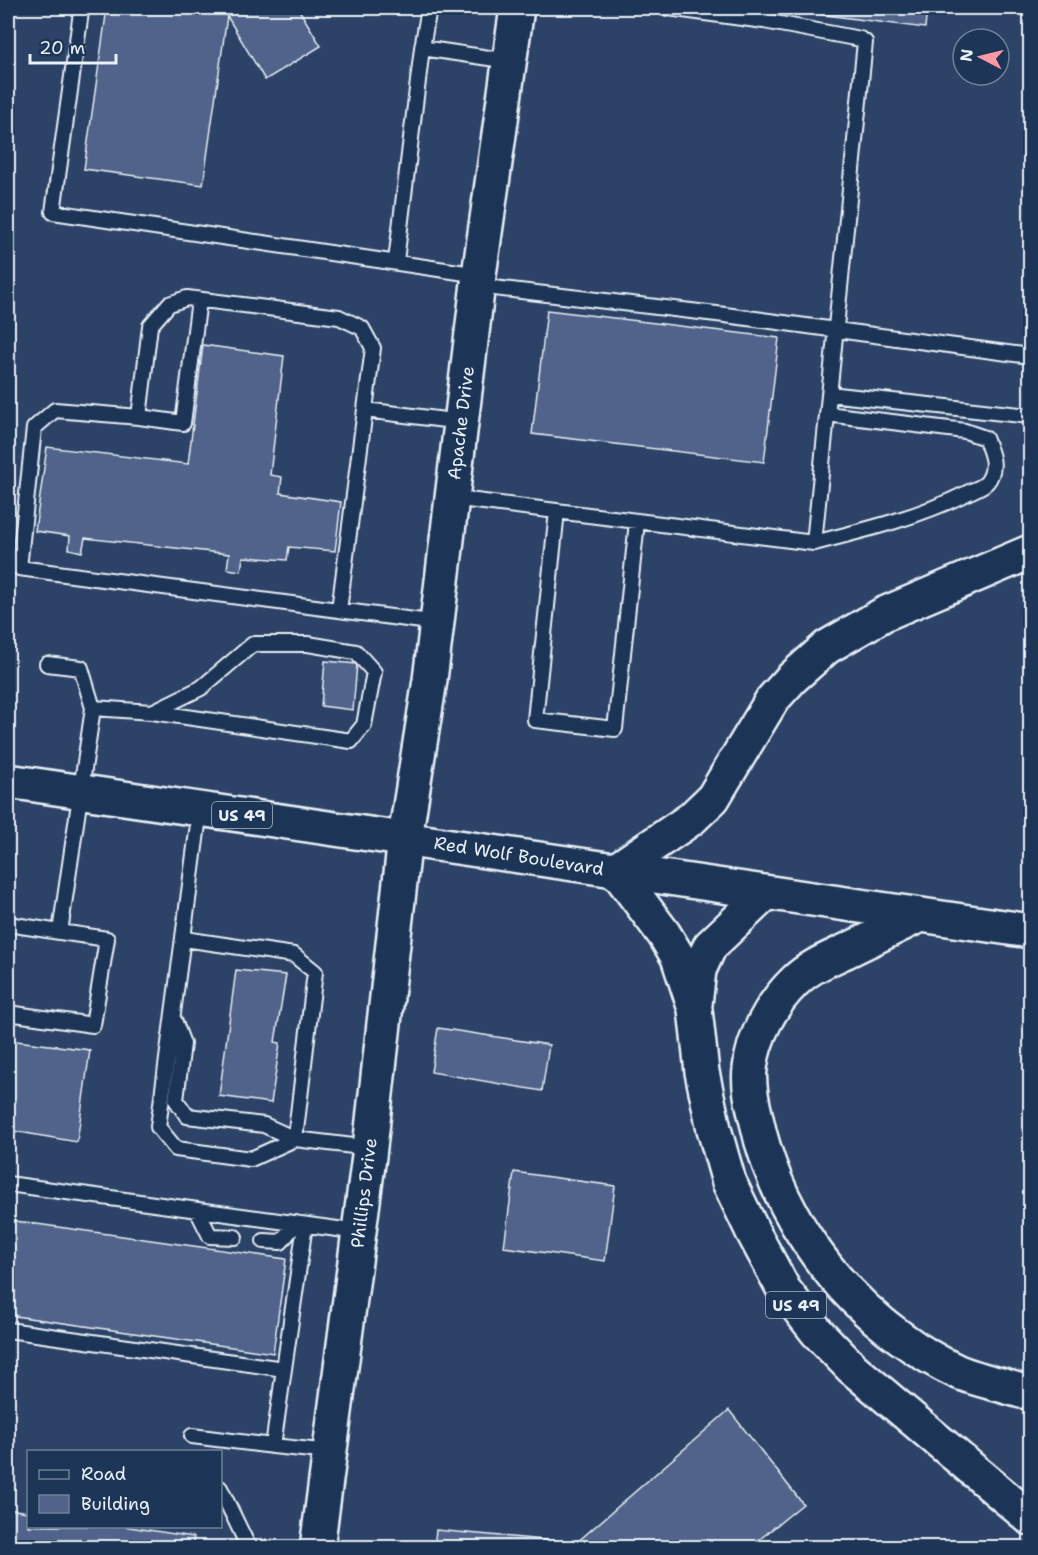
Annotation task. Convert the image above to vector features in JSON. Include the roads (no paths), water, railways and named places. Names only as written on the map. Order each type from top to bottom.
[{"type":"main road","name":"Apache Drive","points":[[405,838],[430,680],[478,281],[517,8]]},
{"type":"main road","points":[[616,870],[691,819],[713,798],[772,700],[792,678],[827,647],[884,614],[1030,552]]},
{"type":"main road","name":"Red Wolf Boulevard","points":[[8,781],[1030,931]]},
{"type":"main road","name":"Phillips Drive","points":[[317,1548],[370,1148],[405,838]]},
{"type":"main road","name":"US 49","points":[[616,870],[664,934],[678,957],[695,1009],[702,1072],[714,1129],[729,1182],[784,1290],[817,1332],[852,1368],[1030,1518]]},
{"type":"main road","points":[[695,1009],[699,970],[710,946],[766,893]]},
{"type":"main road","points":[[920,915],[816,966],[795,981],[773,1008],[758,1035],[750,1068],[751,1098],[772,1174],[795,1221],[825,1265],[865,1308],[901,1338],[956,1371],[1021,1391],[1030,1391]]},
{"type":"lane","points":[[396,261],[429,8]]},
{"type":"lane","points":[[668,8],[764,21],[866,42],[814,543]]},
{"type":"lane","points":[[81,12],[54,212],[396,261],[478,281],[1030,356]]},
{"type":"lane","points":[[422,48],[509,61]]},
{"type":"lane","points":[[139,417],[150,326],[170,304],[187,298],[339,317],[362,328],[373,348],[339,610]]},
{"type":"lane","points":[[200,300],[183,423],[55,410],[34,428],[19,568],[437,623]]},
{"type":"lane","points":[[829,394],[1030,416]]},
{"type":"lane","points":[[364,410],[461,422]]},
{"type":"lane","points":[[452,498],[814,543],[895,523],[958,498],[987,483],[993,468],[991,453],[985,438],[965,431],[827,414]]},
{"type":"lane","points":[[557,512],[535,720],[615,729],[637,522]]},
{"type":"lane","points":[[93,708],[152,712],[351,741],[364,724],[374,672],[356,652],[308,644],[253,644],[201,688],[152,712]]},
{"type":"lane","points":[[47,664],[81,669],[93,708],[60,932]]},
{"type":"lane","points":[[200,809],[158,1127],[176,1149],[251,1159],[295,1139]]},
{"type":"lane","points":[[8,924],[107,939],[93,1025],[8,1013]]},
{"type":"lane","points":[[184,939],[294,955],[315,972],[295,1139]]},
{"type":"lane","points":[[173,1017],[183,1044],[176,1101],[187,1116],[264,1125],[295,1139],[370,1148]]},
{"type":"lane","points":[[8,1184],[359,1232]]},
{"type":"lane","points":[[197,1210],[210,1236],[234,1237]]},
{"type":"lane","points":[[264,1241],[280,1242],[301,1224]]},
{"type":"lane","points":[[273,1446],[301,1224]]},
{"type":"lane","points":[[8,1330],[284,1369]]},
{"type":"lane","points":[[192,1436],[330,1452]]},
{"type":"lane","points":[[222,1492],[249,1548]]}]
